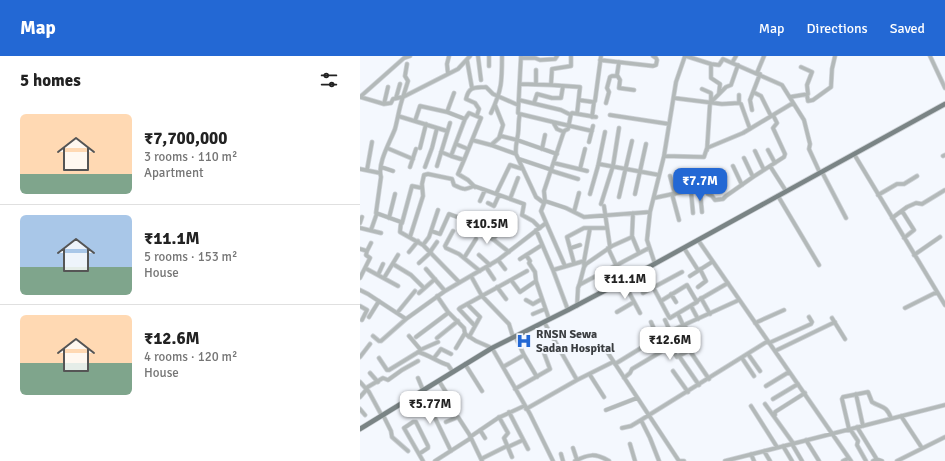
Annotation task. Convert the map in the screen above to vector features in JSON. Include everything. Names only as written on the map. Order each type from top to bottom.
[{"type":"main road","points":[[360,429],[492,348],[624,281],[945,104]]},
{"type":"street","points":[[360,97],[404,58],[410,56]]},
{"type":"street","points":[[448,74],[447,64],[449,56]]},
{"type":"street","points":[[396,98],[403,98],[448,74],[460,67],[470,56]]},
{"type":"street","points":[[478,56],[481,80]]},
{"type":"street","points":[[489,56],[489,66]]},
{"type":"street","points":[[491,113],[499,96],[502,80],[502,56]]},
{"type":"street","points":[[557,56],[555,59],[540,60],[536,57],[521,57],[518,105],[518,111],[520,114],[515,148],[516,154],[536,197],[544,202],[563,206],[584,217],[605,214],[650,212]]},
{"type":"street","points":[[551,85],[552,69],[571,66],[572,56]]},
{"type":"street","points":[[570,115],[572,113],[594,117],[594,102],[601,58],[619,62],[653,66],[656,65],[657,60],[653,56]]},
{"type":"street","points":[[655,264],[649,248],[647,237],[650,212],[664,156],[677,78],[685,56],[719,65],[723,59],[781,83],[804,120],[810,144],[809,149],[846,218]]},
{"type":"street","points":[[732,63],[736,56]]},
{"type":"street","points":[[752,110],[750,102],[763,58],[758,56]]},
{"type":"street","points":[[801,67],[812,72],[808,84],[807,95],[808,101],[812,101],[831,87],[832,69],[835,56]]},
{"type":"street","points":[[930,56],[945,88]]},
{"type":"street","points":[[467,60],[472,88]]},
{"type":"street","points":[[619,62],[617,76],[620,80],[619,89],[634,90]]},
{"type":"street","points":[[371,230],[376,213],[381,167],[394,130],[408,81],[405,76],[407,64]]},
{"type":"street","points":[[712,64],[711,78],[720,84],[719,93]]},
{"type":"street","points":[[710,102],[726,87],[731,85],[738,65]]},
{"type":"street","points":[[536,70],[536,84]]},
{"type":"street","points":[[606,103],[609,92],[607,88],[610,77],[617,76]]},
{"type":"street","points":[[360,97],[384,104],[392,103],[396,98],[400,84]]},
{"type":"street","points":[[520,84],[580,87],[577,114]]},
{"type":"street","points":[[534,103],[537,94],[552,98],[561,98],[563,86]]},
{"type":"street","points":[[477,115],[479,109],[475,103],[466,99],[469,90],[472,88],[486,87],[491,93],[518,105]]},
{"type":"street","points":[[384,104],[388,88]]},
{"type":"street","points":[[664,156],[705,156],[711,93],[702,89]]},
{"type":"street","points":[[654,198],[706,189],[708,194],[716,200],[720,200],[786,155],[773,128],[777,123],[761,96],[753,92]]},
{"type":"street","points":[[447,112],[454,93]]},
{"type":"street","points":[[674,98],[722,104],[738,103],[739,95]]},
{"type":"street","points":[[790,97],[807,95]]},
{"type":"street","points":[[519,100],[563,110],[570,115]]},
{"type":"street","points":[[579,100],[594,102]]},
{"type":"street","points":[[706,150],[750,129],[793,103]]},
{"type":"street","points":[[741,104],[750,129]]},
{"type":"street","points":[[492,145],[499,138],[503,123],[495,105]]},
{"type":"street","points":[[415,121],[420,106],[447,112],[465,119]]},
{"type":"street","points":[[452,156],[468,113],[477,115],[481,118],[458,174],[470,181],[475,187],[524,204],[522,215],[533,221],[538,229],[542,245],[568,310]]},
{"type":"street","points":[[520,114],[592,131]]},
{"type":"street","points":[[565,266],[541,210],[544,202],[544,191],[564,132],[567,130],[570,115]]},
{"type":"street","points":[[610,115],[670,124]]},
{"type":"street","points":[[398,116],[447,131]]},
{"type":"street","points":[[553,122],[557,129],[564,132]]},
{"type":"street","points":[[437,166],[450,123]]},
{"type":"street","points":[[410,167],[418,149],[426,124]]},
{"type":"street","points":[[589,142],[593,126]]},
{"type":"street","points":[[425,167],[437,128]]},
{"type":"street","points":[[616,265],[609,248],[603,205],[613,166],[619,128]]},
{"type":"street","points":[[590,194],[599,164],[605,132]]},
{"type":"street","points":[[542,149],[545,135]]},
{"type":"street","points":[[499,138],[501,136],[517,140],[557,154]]},
{"type":"street","points":[[472,140],[492,145],[516,154]]},
{"type":"street","points":[[367,170],[372,142]]},
{"type":"street","points":[[619,197],[632,142]]},
{"type":"street","points":[[456,144],[468,149]]},
{"type":"street","points":[[635,194],[646,144]]},
{"type":"street","points":[[387,148],[413,159]]},
{"type":"street","points":[[580,169],[585,149]]},
{"type":"street","points":[[768,150],[775,163]]},
{"type":"street","points":[[755,151],[764,170]]},
{"type":"street","points":[[441,152],[464,160]]},
{"type":"street","points":[[854,154],[945,305]]},
{"type":"street","points":[[744,158],[753,177]]},
{"type":"street","points":[[519,159],[578,179]]},
{"type":"street","points":[[554,163],[587,171]]},
{"type":"street","points":[[599,164],[659,175]]},
{"type":"street","points":[[488,203],[494,205],[497,194],[510,165],[523,169]]},
{"type":"street","points":[[733,166],[742,185]]},
{"type":"street","points":[[770,166],[786,191]]},
{"type":"street","points":[[381,167],[393,171]]},
{"type":"street","points":[[360,169],[380,173]]},
{"type":"street","points":[[698,171],[702,212]]},
{"type":"street","points":[[410,237],[423,196],[422,188],[424,175],[428,174],[452,179],[455,186],[466,190],[475,187]]},
{"type":"street","points":[[670,176],[679,220]]},
{"type":"street","points":[[878,194],[897,184],[904,184],[916,176]]},
{"type":"street","points":[[510,199],[518,178]]},
{"type":"street","points":[[422,188],[412,186],[399,232],[423,245],[459,282]]},
{"type":"street","points":[[480,201],[485,190]]},
{"type":"street","points":[[691,191],[693,213]]},
{"type":"street","points":[[892,218],[916,203],[922,204],[943,191],[945,196]]},
{"type":"street","points":[[574,212],[579,193]]},
{"type":"street","points":[[389,218],[395,194]]},
{"type":"street","points":[[778,196],[819,265]]},
{"type":"street","points":[[423,245],[428,239],[438,210]]},
{"type":"street","points":[[902,211],[914,230],[904,238]]},
{"type":"street","points":[[376,213],[402,223]]},
{"type":"street","points":[[633,213],[632,237],[639,253]]},
{"type":"street","points":[[431,231],[440,234],[449,214],[463,219]]},
{"type":"street","points":[[360,223],[362,217]]},
{"type":"street","points":[[493,239],[507,223]]},
{"type":"street","points":[[373,336],[380,342],[406,319],[437,296],[498,260],[546,223]]},
{"type":"street","points":[[472,227],[493,239],[509,252]]},
{"type":"street","points":[[360,228],[381,233]]},
{"type":"street","points":[[574,263],[571,248],[566,238],[567,236],[584,228],[607,228]]},
{"type":"street","points":[[577,306],[578,287],[590,228]]},
{"type":"street","points":[[452,231],[445,247],[464,258],[480,271]]},
{"type":"street","points":[[553,270],[574,263],[584,263],[609,248],[632,237]]},
{"type":"street","points":[[914,255],[940,237]]},
{"type":"street","points":[[464,258],[476,239]]},
{"type":"street","points":[[698,240],[850,459],[843,461]]},
{"type":"street","points":[[409,252],[418,241]]},
{"type":"street","points":[[419,263],[437,242]]},
{"type":"street","points":[[360,278],[370,258],[366,255],[370,243]]},
{"type":"street","points":[[520,259],[542,245]]},
{"type":"street","points":[[571,248],[580,245]]},
{"type":"street","points":[[578,287],[649,248]]},
{"type":"street","points":[[684,248],[706,281],[698,287]]},
{"type":"street","points":[[360,249],[367,251]]},
{"type":"street","points":[[384,278],[398,255]]},
{"type":"street","points":[[479,255],[490,265]]},
{"type":"street","points":[[526,255],[530,260],[529,264],[535,272],[536,281],[549,319]]},
{"type":"street","points":[[498,260],[505,269]]},
{"type":"street","points":[[690,276],[712,262]]},
{"type":"street","points":[[378,275],[383,264]]},
{"type":"street","points":[[393,264],[411,275],[424,288]]},
{"type":"street","points":[[360,265],[398,286]]},
{"type":"street","points":[[486,268],[494,279]]},
{"type":"street","points":[[426,269],[445,291]]},
{"type":"street","points":[[644,270],[670,318],[728,283]]},
{"type":"street","points":[[476,326],[459,309],[527,271]]},
{"type":"street","points":[[643,293],[682,272]]},
{"type":"street","points":[[471,276],[482,296],[509,324],[524,355],[537,377]]},
{"type":"street","points":[[397,313],[417,292],[435,279]]},
{"type":"street","points":[[511,280],[520,292],[536,281]]},
{"type":"street","points":[[624,281],[640,313]]},
{"type":"street","points":[[661,301],[687,285],[697,301]]},
{"type":"street","points":[[496,288],[506,298]]},
{"type":"street","points":[[360,290],[406,319]]},
{"type":"street","points":[[905,308],[937,292]]},
{"type":"street","points":[[671,294],[676,302]]},
{"type":"street","points":[[437,296],[448,313],[464,328],[465,333],[492,348],[554,461]]},
{"type":"street","points":[[701,298],[710,314]]},
{"type":"street","points":[[526,300],[533,304],[542,299]]},
{"type":"street","points":[[435,461],[471,438],[499,417],[525,407],[614,363],[670,331],[739,300]]},
{"type":"street","points":[[369,317],[379,301]]},
{"type":"street","points":[[617,312],[634,302]]},
{"type":"street","points":[[467,304],[480,317],[470,337]]},
{"type":"street","points":[[360,306],[366,310],[362,320]]},
{"type":"street","points":[[691,306],[698,319]]},
{"type":"street","points":[[533,314],[545,309]]},
{"type":"street","points":[[756,323],[784,310]]},
{"type":"street","points":[[416,337],[448,313]]},
{"type":"street","points":[[678,314],[694,339]]},
{"type":"street","points":[[622,428],[631,426],[649,416],[768,342],[812,323],[809,317]]},
{"type":"street","points":[[832,318],[845,339]]},
{"type":"street","points":[[665,320],[670,331]]},
{"type":"street","points":[[379,358],[388,370],[438,340],[458,321]]},
{"type":"street","points":[[544,322],[577,380]]},
{"type":"street","points":[[651,322],[658,338]]},
{"type":"street","points":[[775,352],[835,322]]},
{"type":"street","points":[[675,329],[709,379]]},
{"type":"street","points":[[456,348],[465,333]]},
{"type":"street","points":[[663,335],[676,356],[680,356],[699,385]]},
{"type":"street","points":[[409,336],[419,351],[448,365],[453,372]]},
{"type":"street","points":[[360,357],[370,344]]},
{"type":"street","points":[[434,358],[441,349],[451,354]]},
{"type":"street","points":[[606,350],[679,461],[684,461]]},
{"type":"street","points":[[624,378],[631,373],[632,369],[664,350]]},
{"type":"street","points":[[680,356],[690,350]]},
{"type":"street","points":[[515,389],[550,368],[544,353]]},
{"type":"street","points":[[748,354],[760,371]]},
{"type":"street","points":[[503,367],[524,355]]},
{"type":"street","points":[[742,358],[754,376]]},
{"type":"street","points":[[403,361],[408,368]]},
{"type":"street","points":[[360,397],[367,389],[384,378],[388,380],[418,361]]},
{"type":"street","points":[[465,364],[482,391]]},
{"type":"street","points":[[673,371],[688,392]]},
{"type":"street","points":[[766,386],[789,372]]},
{"type":"street","points":[[370,373],[378,382]]},
{"type":"street","points":[[590,375],[604,397]]},
{"type":"street","points":[[418,378],[422,391],[451,451]]},
{"type":"street","points":[[439,380],[449,397]]},
{"type":"street","points":[[360,382],[367,389],[391,430],[392,437],[408,451]]},
{"type":"street","points":[[773,399],[798,384]]},
{"type":"street","points":[[866,461],[857,445],[859,442],[850,429],[842,398],[868,392],[872,402],[882,406],[891,418]]},
{"type":"street","points":[[775,417],[775,412],[805,393]]},
{"type":"street","points":[[856,394],[863,426]]},
{"type":"street","points":[[606,410],[637,398]]},
{"type":"street","points":[[765,404],[775,417],[802,461]]},
{"type":"street","points":[[725,461],[737,460],[751,454],[777,447],[945,405]]},
{"type":"street","points":[[751,406],[777,447]]},
{"type":"street","points":[[360,409],[365,415]]},
{"type":"street","points":[[509,412],[528,450]]},
{"type":"street","points":[[901,416],[922,448]]},
{"type":"street","points":[[446,422],[458,417],[471,438],[481,460],[507,446],[523,440]]},
{"type":"street","points":[[499,417],[508,432],[508,434],[504,437],[512,457]]},
{"type":"street","points":[[641,420],[659,461]]},
{"type":"street","points":[[419,454],[428,448],[428,446],[416,422],[413,422],[404,428],[423,461]]},
{"type":"street","points":[[857,427],[874,460],[882,461]]},
{"type":"street","points":[[480,430],[485,438]]},
{"type":"street","points":[[897,461],[945,437]]},
{"type":"street","points":[[806,440],[819,461]]},
{"type":"street","points":[[630,444],[635,461]]},
{"type":"street","points":[[783,446],[792,461]]},
{"type":"street","points":[[573,448],[576,461],[587,456],[594,455],[609,461]]},
{"type":"street","points":[[764,451],[770,461]]},
{"type":"street","points":[[561,454],[563,461]]},
{"type":"street","points":[[751,454],[754,461]]},
{"type":"street","points":[[445,455],[447,461]]},
{"type":"place","name":"RNSN Sewa Sadan Hospital","points":[[524,341]]}]
